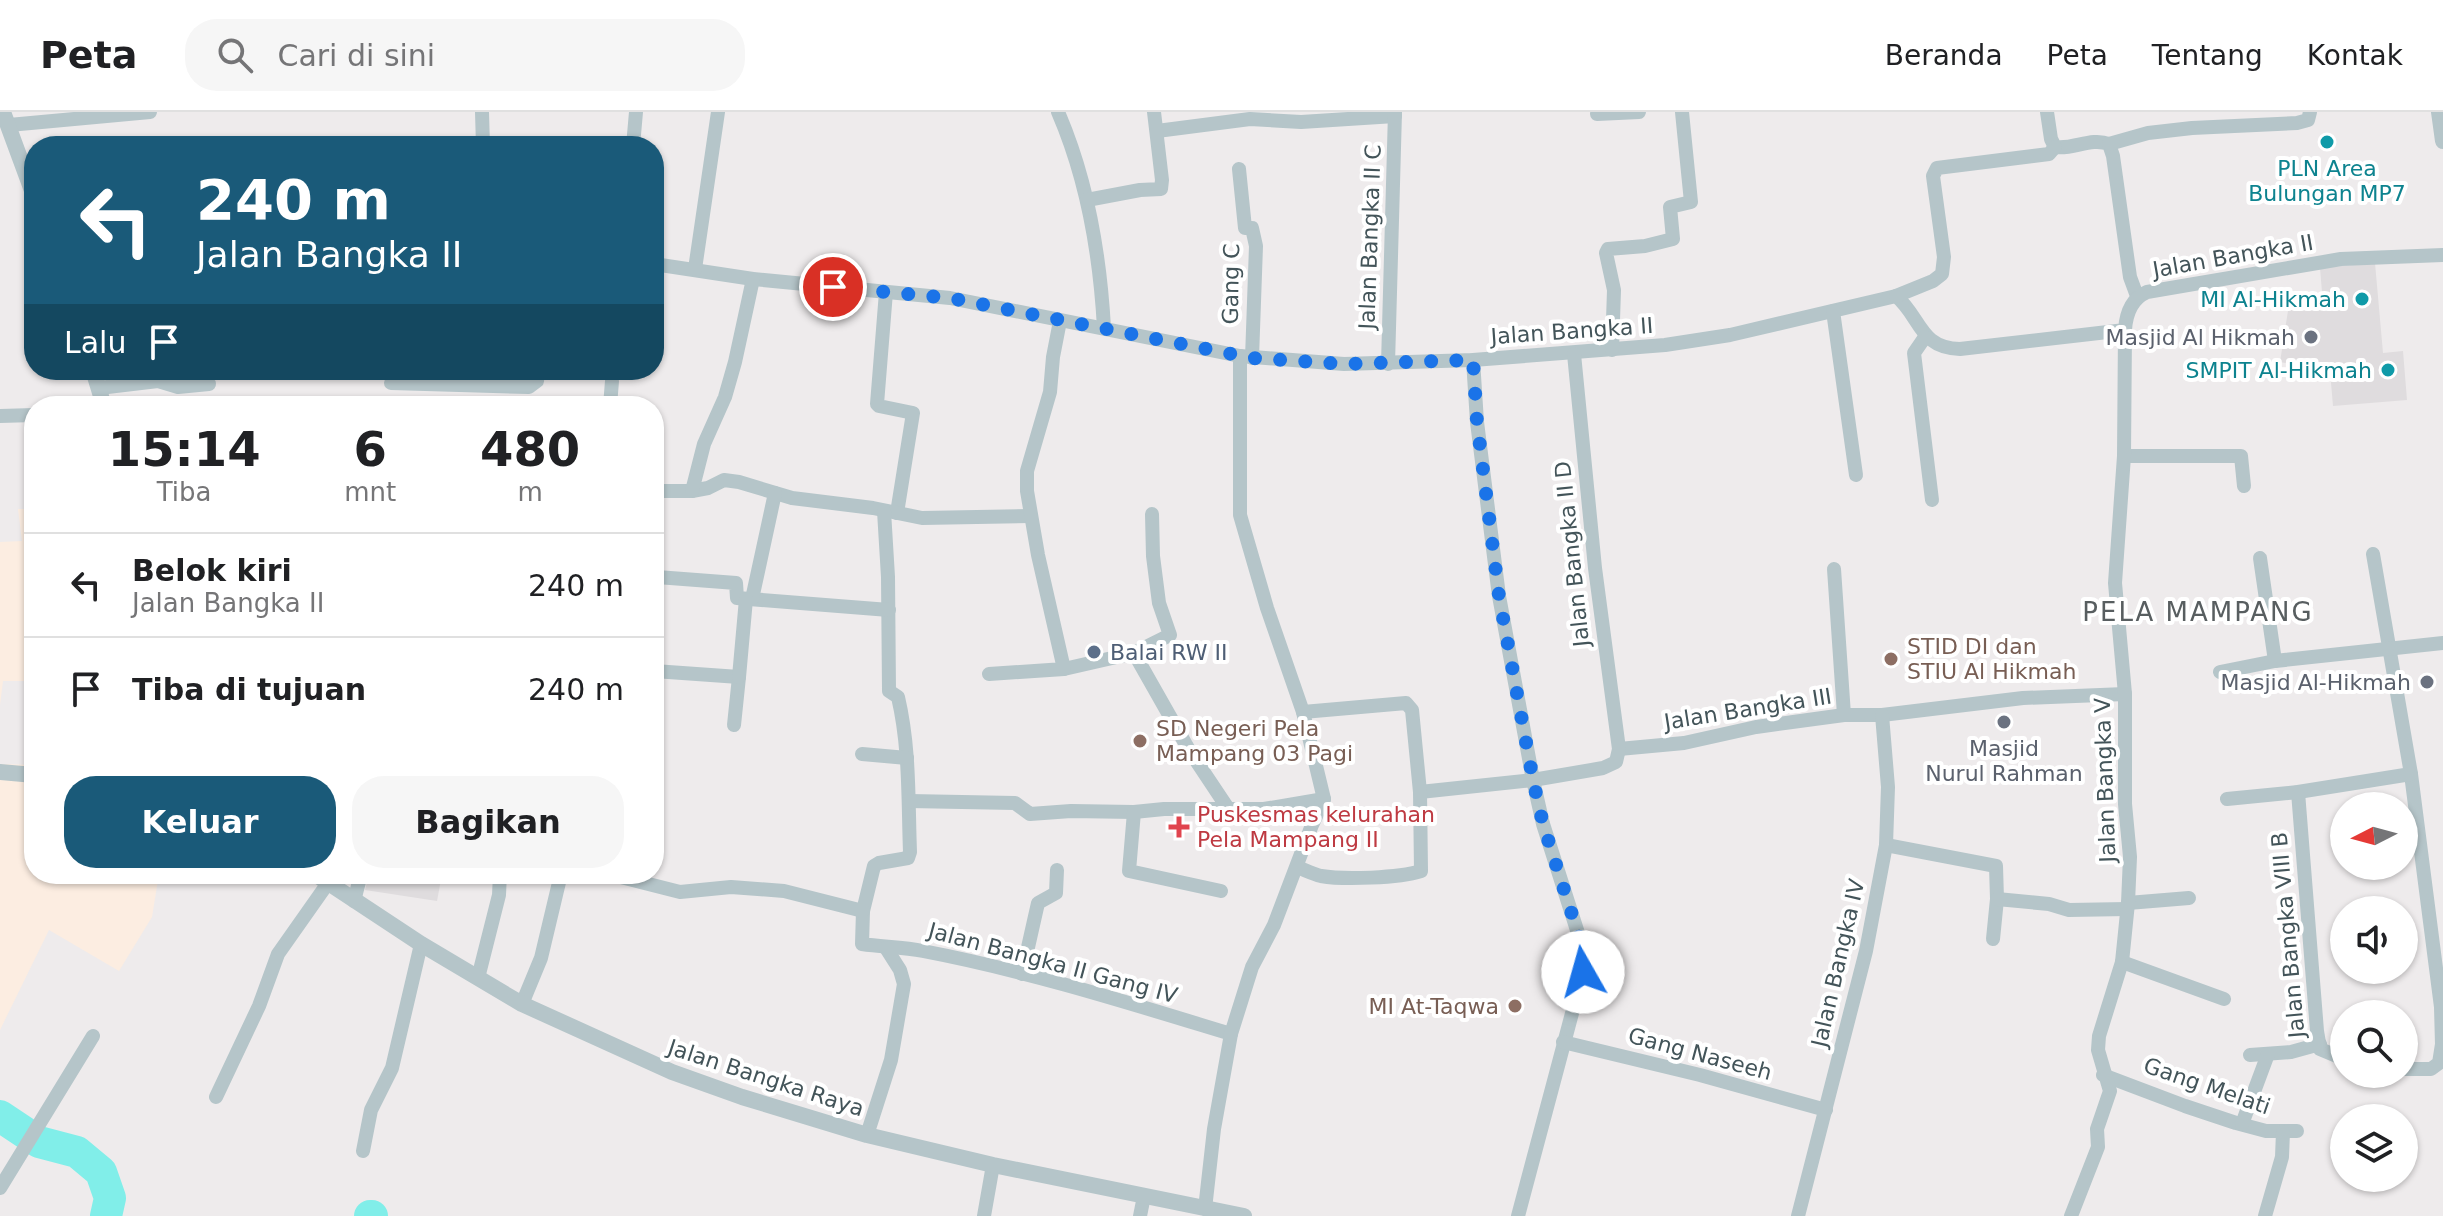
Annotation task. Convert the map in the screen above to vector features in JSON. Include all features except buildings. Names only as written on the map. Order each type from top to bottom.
[{"type":"street","points":[[24,168],[6,119],[150,112]]},
{"type":"street","points":[[482,112],[483,136]]},
{"type":"street","points":[[634,136],[636,112]]},
{"type":"street","points":[[695,269],[718,112]]},
{"type":"street","points":[[1058,112],[1087,200],[1104,328]]},
{"type":"street","points":[[1087,200],[1161,189],[1154,112]]},
{"type":"street","points":[[1597,114],[1639,112]]},
{"type":"street","points":[[1612,350],[1614,290],[1606,253],[1608,249],[1645,246],[1673,239],[1670,207],[1691,202],[1682,112]]},
{"type":"street","points":[[2047,112],[2051,139],[2055,147],[2062,148],[2100,140],[2109,144],[2148,133],[2297,123],[2309,116]]},
{"type":"street","points":[[2439,112],[2443,141]]},
{"type":"street","points":[[1157,131],[1250,119],[1301,122],[1395,114]]},
{"type":"street","name":"Jalan Bangka II C","points":[[1388,364],[1395,114]]},
{"type":"street","points":[[2109,144],[2130,277],[2137,296]]},
{"type":"street","name":"Jalan Bangka II","points":[[664,265],[753,279],[950,298],[1246,357],[1388,364],[1574,354],[1730,335],[1896,296],[1933,281],[1942,274],[1944,257],[1933,176],[1937,168],[2049,154],[2055,147]]},
{"type":"street","name":"Gang C","points":[[1239,169],[1245,228],[1252,228],[1256,246],[1246,357],[1240,515],[1267,608],[1303,712],[1324,799]]},
{"type":"street","name":"Jalan Bangka II","points":[[2125,330],[2126,317],[2137,296],[2147,292],[2341,259],[2443,255]]},
{"type":"street","points":[[692,491],[704,444],[729,385],[753,279]]},
{"type":"street","points":[[648,884],[680,892],[731,887],[784,891],[863,911],[874,866],[908,858],[907,758],[898,697],[889,691],[890,512],[913,413],[877,404],[886,292]]},
{"type":"street","points":[[1896,296],[1904,303],[1925,337],[1947,349],[2125,330]]},
{"type":"street","points":[[1833,311],[1856,475]]},
{"type":"street","points":[[1060,321],[1050,392],[1027,471],[1030,516],[1064,669]]},
{"type":"street","name":"Jalan Bangka V","points":[[2071,1216],[2098,1147],[2098,1121],[2110,1091],[2098,1050],[2099,1036],[2122,962],[2128,906],[2130,857],[2125,804],[2125,694],[2115,583],[2124,456],[2125,330]]},
{"type":"street","points":[[1925,337],[1914,353],[1932,500]]},
{"type":"street","name":"Jalan Bangka II D","points":[[1574,354],[1596,582],[1619,749]]},
{"type":"street","points":[[1473,360],[1477,422],[1499,596],[1533,780],[1547,839],[1584,952],[1583,972],[1518,1216]]},
{"type":"street","points":[[96,380],[101,396]]},
{"type":"street","points":[[391,383],[529,387],[537,380]]},
{"type":"street","points":[[99,388],[158,381],[178,387],[209,384]]},
{"type":"street","points":[[611,396],[612,381]]},
{"type":"street","points":[[0,416],[24,415]]},
{"type":"street","points":[[2124,456],[2241,456],[2244,486]]},
{"type":"street","points":[[664,491],[692,491],[724,480],[792,498],[922,518],[1030,516]]},
{"type":"street","points":[[734,725],[749,599],[775,493]]},
{"type":"street","points":[[989,674],[1064,669],[1134,653],[1170,635],[1159,603],[1152,514]]},
{"type":"street","points":[[2373,554],[2411,774],[2437,962],[2442,1044],[2439,1063],[2431,1069],[2418,1069]]},
{"type":"street","points":[[2260,558],[2275,661]]},
{"type":"street","points":[[1834,569],[1844,715]]},
{"type":"street","points":[[664,578],[736,583],[737,598],[889,610]]},
{"type":"street","points":[[2220,672],[2275,661],[2443,643]]},
{"type":"street","points":[[1134,653],[1189,750],[1229,810]]},
{"type":"street","points":[[664,672],[739,677]]},
{"type":"street","name":"Jalan Bangka III","points":[[1619,749],[1684,743],[1756,727],[1844,715],[1882,715],[2023,698],[2125,694]]},
{"type":"street","points":[[1297,867],[1318,876],[1338,878],[1421,871],[1420,792],[1412,710],[1406,703],[1303,712]]},
{"type":"street","name":"Jalan Bangka IV","points":[[1798,1216],[1866,951],[1886,845],[1888,787],[1882,715]]},
{"type":"street","points":[[1420,792],[1533,780],[1603,768],[1616,762],[1619,749]]},
{"type":"street","points":[[862,754],[907,758]]},
{"type":"street","points":[[0,772],[24,774]]},
{"type":"street","points":[[2227,799],[2298,792],[2411,774]]},
{"type":"street","name":"Jalan Bangka VIII B","points":[[2298,792],[2317,1031],[2320,1049],[2330,1053]]},
{"type":"street","points":[[909,801],[1015,803],[1030,814],[1264,809],[1324,799]]},
{"type":"street","points":[[1205,1209],[1214,1129],[1231,1034],[1252,967],[1274,925],[1324,799]]},
{"type":"street","points":[[1134,812],[1129,871],[1221,891]]},
{"type":"street","points":[[1886,845],[1996,866],[1993,939]]},
{"type":"street","points":[[1022,974],[1038,903],[1056,893],[1057,870]]},
{"type":"street","points":[[216,1097],[259,1006],[278,954],[318,884]]},
{"type":"street","name":"Jalan Bangka Raya","points":[[328,884],[522,1004],[672,1072],[867,1135],[993,1165],[1244,1216]]},
{"type":"street","points":[[354,901],[358,884]]},
{"type":"street","points":[[478,978],[500,884]]},
{"type":"street","points":[[522,1004],[541,958],[559,884]]},
{"type":"street","points":[[1997,899],[2049,904],[2069,910],[2189,898]]},
{"type":"street","name":"Jalan Bangka II Gang IV","points":[[863,911],[862,944],[918,950],[1022,974],[1231,1034]]},
{"type":"street","points":[[363,1151],[371,1110],[392,1068],[421,944]]},
{"type":"street","points":[[867,1135],[891,1060],[904,984],[900,970],[886,948]]},
{"type":"street","points":[[2122,962],[2224,999]]},
{"type":"street","points":[[0,1188],[93,1036]]},
{"type":"street","name":"Gang Naseeh","points":[[1563,1042],[1826,1110]]},
{"type":"street","points":[[2250,1055],[2305,1050],[2320,1044]]},
{"type":"street","points":[[2242,1124],[2268,1054]]},
{"type":"street","name":"Gang Melati","points":[[2103,1075],[2242,1124],[2266,1131],[2290,1131],[2265,1216]]},
{"type":"street","points":[[984,1216],[993,1165]]},
{"type":"street","points":[[1140,1216],[1144,1196]]},
{"type":"shaded area","points":[[2375,263],[2383,353],[2403,351],[2407,400],[2333,406],[2330,371],[2280,362],[2290,298],[2323,304],[2320,268]]},
{"type":"shaded area","points":[[18,509],[24,509],[24,681],[3,681],[0,705],[0,542],[22,541]]},
{"type":"shaded area","points":[[0,764],[24,765],[24,884],[157,884],[152,917],[119,971],[49,930],[0,1030]]},
{"type":"shaded area","points":[[366,884],[440,884],[437,901],[365,890]]},
{"type":"waterway","points":[[0,1116],[39,1142],[77,1152],[101,1172],[110,1198],[106,1216]]},
{"type":"place","name":"PLN Area Bulungan MP7","points":[[2327,142]]},
{"type":"place","name":"MI Al-Hikmah","points":[[2362,299]]},
{"type":"place","name":"Masjid Al Hikmah","points":[[2311,337]]},
{"type":"place","name":"SMPIT Al-Hikmah","points":[[2388,370]]},
{"type":"place","name":"Balai RW II","points":[[1094,652]]},
{"type":"place","name":"STID DI dan STIU Al Hikmah","points":[[1891,659]]},
{"type":"place","name":"Masjid Al-Hikmah","points":[[2427,682]]},
{"type":"place","name":"Masjid Nurul Rahman","points":[[2004,722]]},
{"type":"place","name":"SD Negeri Pela Mampang 03 Pagi","points":[[1140,741]]},
{"type":"place","name":"Puskesmas kelurahan Pela Mampang II","points":[[1179,827]]},
{"type":"place","name":"MI At-Taqwa","points":[[1515,1006]]},
{"type":"district","name":"PELA MAMPANG","points":[[2198,612]]},
{"type":"route","points":[[833,287],[950,298],[1252,358],[1344,364],[1473,360],[1477,422],[1499,596],[1533,780],[1543,824],[1584,952],[1583,972]]}]
